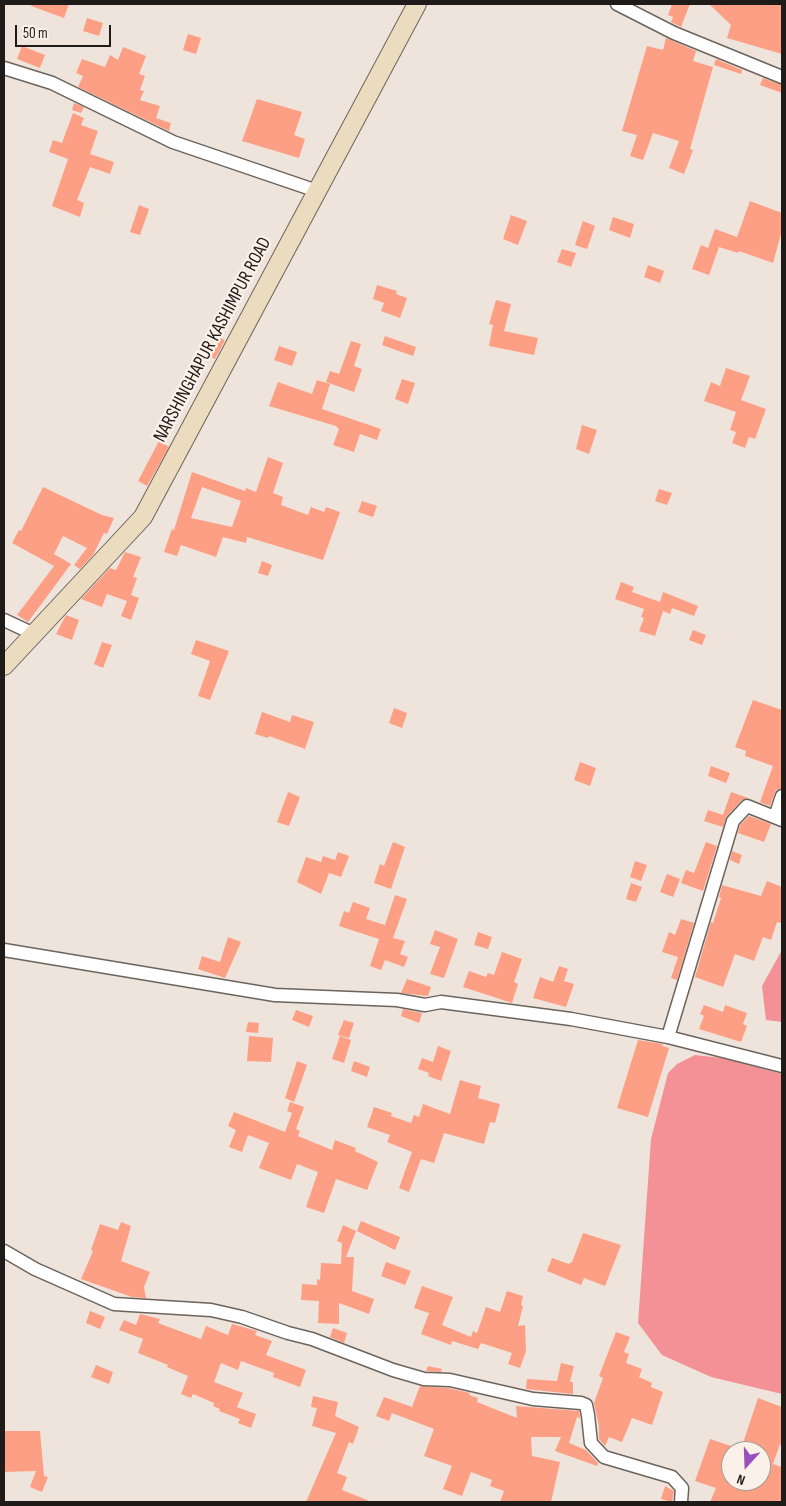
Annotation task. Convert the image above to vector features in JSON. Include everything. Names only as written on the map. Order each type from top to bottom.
[{"type":"street","name":"NARSHINGHAPUR KASHIMPUR ROAD","points":[[4,666],[143,517],[418,4]]},
{"type":"street","points":[[616,4],[674,33],[782,77]]},
{"type":"street","points":[[4,68],[52,82],[173,142],[317,191]]},
{"type":"street","points":[[4,620],[34,634]]},
{"type":"street","points":[[668,1037],[733,821],[748,806],[779,818],[782,796]]},
{"type":"street","points":[[4,950],[275,995],[397,1000],[425,1005],[441,1002],[571,1019],[668,1037],[782,1066]]},
{"type":"street","points":[[4,1251],[35,1269],[114,1304],[211,1310],[242,1317],[312,1339],[393,1370],[424,1379],[450,1380],[533,1399],[581,1403],[586,1406],[591,1443],[604,1457],[672,1477],[682,1488],[682,1502]]},
{"type":"shaded area","points":[[782,950],[782,1022],[766,1020],[762,986]]},
{"type":"shaded area","points":[[695,1055],[722,1058],[782,1074],[782,1394],[711,1377],[662,1355],[638,1323],[651,1139],[668,1073],[677,1064]]},
{"type":"building","points":[[32,4],[69,4],[64,18],[31,6]]},
{"type":"building","points":[[672,4],[690,4],[681,27],[671,22],[673,17],[668,15]]},
{"type":"building","points":[[709,4],[782,4],[782,54],[727,38],[731,25]]},
{"type":"building","points":[[87,18],[103,23],[99,36],[83,31]]},
{"type":"building","points":[[188,34],[201,38],[196,54],[183,50]]},
{"type":"building","points":[[666,38],[696,51],[693,61],[713,67],[690,149],[693,150],[684,174],[669,168],[679,141],[653,133],[643,160],[630,156],[637,135],[622,131],[647,46],[663,50]]},
{"type":"building","points":[[22,46],[45,55],[40,68],[17,59]]},
{"type":"building","points":[[123,47],[146,56],[139,74],[145,76],[140,90],[144,91],[140,100],[160,106],[156,118],[171,123],[169,131],[78,87],[83,76],[76,73],[82,59],[105,67],[110,55],[118,60]]},
{"type":"building","points":[[716,59],[742,70],[741,74],[714,65]]},
{"type":"building","points":[[763,78],[782,85],[782,93],[760,85]]},
{"type":"building","points":[[257,99],[302,112],[294,135],[305,139],[299,158],[242,141]]},
{"type":"building","points":[[74,103],[84,107],[81,113],[72,110]]},
{"type":"building","points":[[73,113],[84,118],[81,125],[98,131],[90,154],[114,162],[110,174],[90,167],[77,200],[84,203],[80,217],[52,206],[68,159],[49,152],[53,140],[62,143]]},
{"type":"building","points":[[750,201],[782,213],[782,230],[773,263],[739,251],[738,253],[719,247],[709,275],[692,269],[701,245],[708,248],[715,229],[737,237]]},
{"type":"building","points":[[139,205],[149,209],[140,235],[130,232]]},
{"type":"building","points":[[511,215],[527,221],[518,245],[503,239]]},
{"type":"building","points":[[613,217],[634,224],[630,238],[609,230]]},
{"type":"building","points":[[583,221],[595,226],[587,249],[575,245]]},
{"type":"building","points":[[562,249],[576,253],[571,267],[557,262]]},
{"type":"building","points":[[648,265],[664,271],[660,283],[644,277]]},
{"type":"building","points":[[377,285],[397,291],[396,294],[407,298],[400,318],[381,311],[384,303],[373,299]]},
{"type":"building","points":[[496,300],[511,304],[504,331],[538,338],[534,355],[489,346],[493,325],[489,324]]},
{"type":"building","points":[[385,336],[416,347],[413,356],[382,345]]},
{"type":"building","points":[[220,338],[225,340],[215,359],[210,357]]},
{"type":"building","points":[[351,341],[361,344],[354,366],[362,369],[354,392],[326,382],[330,371],[339,374]]},
{"type":"building","points":[[279,346],[297,352],[292,366],[274,360]]},
{"type":"building","points":[[726,368],[750,376],[741,400],[766,409],[755,439],[749,437],[745,448],[732,443],[736,432],[730,430],[736,412],[704,401],[711,382],[720,386]]},
{"type":"building","points":[[402,379],[415,383],[408,404],[395,399]]},
{"type":"building","points":[[317,380],[330,384],[322,409],[381,429],[377,440],[360,434],[354,452],[333,445],[339,429],[336,426],[269,406],[278,382],[312,394]]},
{"type":"building","points":[[582,425],[597,430],[589,454],[576,449]]},
{"type":"building","points":[[159,441],[169,447],[147,486],[138,481]]},
{"type":"building","points":[[268,457],[283,463],[273,493],[283,497],[281,505],[308,515],[311,507],[324,512],[326,507],[340,512],[323,560],[247,537],[246,543],[223,537],[216,557],[181,545],[177,556],[164,552],[172,529],[174,530],[192,472],[245,491],[246,488],[256,492]],"holes":[[[202,487],[241,501],[232,527],[191,518]]]},
{"type":"building","points":[[43,487],[102,515],[114,518],[107,534],[104,533],[93,555],[80,569],[74,565],[87,548],[63,536],[54,554],[71,564],[28,622],[17,615],[54,566],[12,543],[19,530],[21,531]]},
{"type":"building","points":[[659,489],[672,493],[667,505],[655,501]]},
{"type":"building","points":[[362,501],[377,506],[373,517],[358,512]]},
{"type":"building","points":[[125,552],[141,557],[133,577],[137,578],[131,595],[139,598],[131,620],[121,616],[127,601],[107,594],[102,607],[81,599],[110,568],[116,570]]},
{"type":"building","points":[[262,561],[272,565],[268,576],[258,573]]},
{"type":"building","points":[[621,582],[634,587],[632,592],[660,602],[663,592],[698,606],[694,616],[672,608],[670,614],[663,611],[655,636],[639,631],[644,618],[641,617],[644,609],[615,599]]},
{"type":"building","points":[[66,615],[79,620],[72,640],[56,634]]},
{"type":"building","points":[[693,630],[706,635],[702,645],[689,640]]},
{"type":"building","points":[[196,640],[229,651],[210,700],[198,696],[210,661],[191,654]]},
{"type":"building","points":[[102,642],[112,645],[103,668],[94,664]]},
{"type":"building","points":[[753,700],[782,710],[782,788],[776,790],[770,806],[760,802],[773,766],[745,756],[746,751],[735,747]]},
{"type":"building","points":[[394,708],[407,713],[402,728],[389,723]]},
{"type":"building","points":[[262,712],[290,722],[292,715],[314,722],[305,749],[269,736],[268,738],[255,734]]},
{"type":"building","points":[[580,762],[596,768],[590,786],[574,780]]},
{"type":"building","points":[[711,766],[730,773],[726,783],[708,776]]},
{"type":"building","points":[[288,792],[300,797],[289,826],[277,822]]},
{"type":"building","points":[[731,792],[749,798],[742,800],[727,816],[723,827],[704,821],[708,810],[723,815]]},
{"type":"building","points":[[749,816],[771,824],[764,842],[738,833],[740,825]]},
{"type":"building","points":[[393,842],[405,847],[391,889],[374,883],[380,864],[384,866]]},
{"type":"building","points":[[706,842],[717,846],[703,891],[681,883],[686,870],[694,873]]},
{"type":"building","points":[[732,851],[742,855],[739,864],[730,860]]},
{"type":"building","points":[[338,852],[349,856],[341,877],[329,873],[321,894],[297,882],[306,857],[321,862],[323,856],[335,860]]},
{"type":"building","points":[[635,861],[647,865],[641,881],[630,877]]},
{"type":"building","points":[[667,874],[680,879],[673,897],[660,892]]},
{"type":"building","points":[[767,881],[782,887],[782,923],[777,922],[771,940],[763,937],[754,961],[735,954],[723,987],[695,977],[711,922],[713,923],[721,898],[719,897],[722,885],[761,896]]},
{"type":"building","points":[[631,883],[642,887],[636,902],[626,899]]},
{"type":"building","points":[[395,895],[407,899],[393,938],[405,941],[400,954],[408,957],[404,967],[385,960],[381,970],[370,966],[379,939],[339,926],[344,911],[349,913],[353,902],[370,908],[366,919],[385,925]]},
{"type":"building","points":[[681,919],[694,923],[677,980],[671,978],[678,957],[662,952],[669,932],[675,935]]},
{"type":"building","points":[[435,930],[458,939],[444,978],[430,974],[440,947],[430,944]]},
{"type":"building","points":[[478,932],[492,937],[488,949],[474,945]]},
{"type":"building","points":[[228,937],[241,942],[225,978],[198,969],[202,956],[220,962]]},
{"type":"building","points":[[502,952],[522,959],[514,982],[518,984],[512,1003],[463,987],[469,971],[486,977],[488,973],[494,975]]},
{"type":"building","points":[[559,966],[568,969],[564,981],[574,984],[566,1007],[533,998],[540,977],[553,982]]},
{"type":"building","points":[[407,979],[431,987],[428,996],[401,993]]},
{"type":"building","points":[[704,1005],[723,1012],[725,1005],[747,1013],[743,1024],[747,1026],[741,1042],[699,1029],[704,1016],[700,1014]]},
{"type":"building","points":[[403,1009],[422,1013],[419,1023],[401,1016]]},
{"type":"building","points":[[296,1010],[313,1016],[309,1027],[292,1020]]},
{"type":"building","points":[[344,1020],[354,1023],[349,1038],[338,1035]]},
{"type":"building","points":[[248,1022],[259,1023],[258,1033],[246,1032]]},
{"type":"building","points":[[249,1036],[273,1038],[271,1062],[247,1061]]},
{"type":"building","points":[[340,1036],[351,1040],[344,1063],[332,1059]]},
{"type":"building","points":[[638,1040],[663,1044],[662,1046],[669,1048],[648,1117],[617,1108]]},
{"type":"building","points":[[438,1046],[451,1051],[441,1081],[428,1076],[429,1073],[418,1069],[422,1058],[433,1062]]},
{"type":"building","points":[[297,1061],[307,1065],[294,1102],[285,1098]]},
{"type":"building","points":[[354,1061],[370,1067],[367,1077],[351,1071]]},
{"type":"building","points":[[460,1080],[481,1086],[478,1098],[500,1104],[495,1123],[490,1122],[484,1144],[444,1133],[434,1163],[421,1159],[409,1192],[399,1188],[412,1152],[387,1142],[390,1135],[367,1127],[374,1107],[392,1113],[391,1116],[411,1123],[414,1115],[419,1117],[423,1104],[450,1114]]},
{"type":"building","points":[[290,1102],[304,1107],[296,1129],[300,1131],[298,1136],[332,1150],[335,1140],[356,1148],[355,1151],[378,1162],[367,1190],[336,1179],[324,1213],[306,1207],[318,1172],[297,1164],[291,1180],[259,1168],[269,1143],[248,1135],[242,1152],[229,1147],[236,1130],[228,1126],[234,1112],[285,1132],[292,1113],[287,1111]]},
{"type":"building","points":[[361,1221],[400,1237],[395,1250],[357,1231]]},
{"type":"building","points":[[121,1222],[131,1226],[121,1261],[150,1272],[144,1287],[146,1298],[132,1297],[81,1279],[93,1251],[91,1250],[100,1224],[118,1230]]},
{"type":"building","points":[[343,1225],[356,1231],[346,1257],[354,1257],[352,1291],[374,1299],[369,1314],[339,1303],[339,1324],[318,1323],[319,1301],[301,1300],[302,1284],[317,1285],[317,1279],[320,1280],[321,1263],[341,1264],[342,1243],[337,1241]]},
{"type":"building","points":[[583,1233],[621,1245],[605,1286],[584,1278],[581,1285],[547,1271],[552,1258],[569,1264],[572,1262]]},
{"type":"building","points":[[386,1262],[411,1271],[405,1285],[381,1276]]},
{"type":"building","points":[[422,1286],[453,1297],[442,1325],[471,1337],[473,1331],[477,1333],[486,1307],[500,1312],[507,1291],[523,1296],[521,1305],[523,1306],[518,1326],[525,1325],[526,1351],[520,1368],[508,1364],[512,1353],[481,1343],[478,1349],[452,1341],[451,1345],[421,1334],[429,1313],[414,1308]]},
{"type":"building","points":[[90,1311],[105,1317],[100,1329],[86,1323]]},
{"type":"building","points":[[140,1314],[160,1319],[158,1323],[201,1339],[206,1326],[228,1335],[232,1324],[257,1331],[255,1335],[272,1341],[266,1355],[306,1370],[300,1387],[273,1377],[274,1373],[241,1361],[238,1370],[221,1363],[214,1382],[243,1393],[237,1407],[256,1414],[251,1428],[238,1423],[240,1419],[219,1411],[220,1409],[213,1406],[214,1403],[193,1394],[191,1398],[181,1394],[188,1376],[167,1367],[168,1365],[138,1353],[143,1339],[119,1330],[124,1320],[136,1325]]},
{"type":"building","points":[[333,1328],[347,1333],[344,1343],[330,1337]]},
{"type":"building","points":[[616,1332],[630,1337],[624,1352],[629,1354],[626,1363],[642,1369],[639,1377],[652,1383],[651,1387],[663,1392],[652,1425],[632,1418],[622,1442],[609,1437],[605,1446],[599,1439],[599,1426],[594,1403],[603,1378],[599,1376]]},
{"type":"building","points":[[561,1363],[574,1366],[570,1382],[573,1382],[573,1394],[526,1389],[527,1379],[557,1381]]},
{"type":"building","points":[[96,1365],[113,1372],[109,1384],[91,1377]]},
{"type":"building","points":[[428,1366],[442,1369],[441,1372],[426,1371]]},
{"type":"building","points":[[420,1386],[448,1388],[470,1393],[469,1395],[478,1398],[477,1402],[517,1418],[516,1406],[579,1411],[580,1418],[577,1417],[569,1443],[586,1450],[598,1463],[597,1466],[555,1451],[561,1437],[531,1437],[532,1456],[560,1462],[551,1502],[500,1502],[504,1491],[490,1486],[492,1480],[471,1472],[462,1496],[443,1489],[452,1466],[424,1456],[434,1429],[392,1413],[389,1421],[376,1416],[384,1397],[412,1407]]},
{"type":"building","points":[[313,1396],[338,1402],[335,1416],[359,1427],[353,1444],[349,1442],[337,1473],[347,1477],[342,1490],[372,1502],[306,1502],[336,1433],[312,1426],[317,1408],[311,1407]]},
{"type":"building","points":[[758,1398],[782,1407],[782,1445],[780,1444],[773,1464],[782,1467],[782,1502],[710,1502],[716,1488],[695,1481],[710,1439],[721,1443],[721,1491],[771,1491],[771,1441],[744,1441]]},
{"type":"building","points":[[4,1431],[40,1431],[44,1476],[48,1477],[42,1492],[30,1487],[36,1471],[4,1472]]},
{"type":"building","points":[[665,1486],[674,1491],[672,1502],[661,1499]]}]
